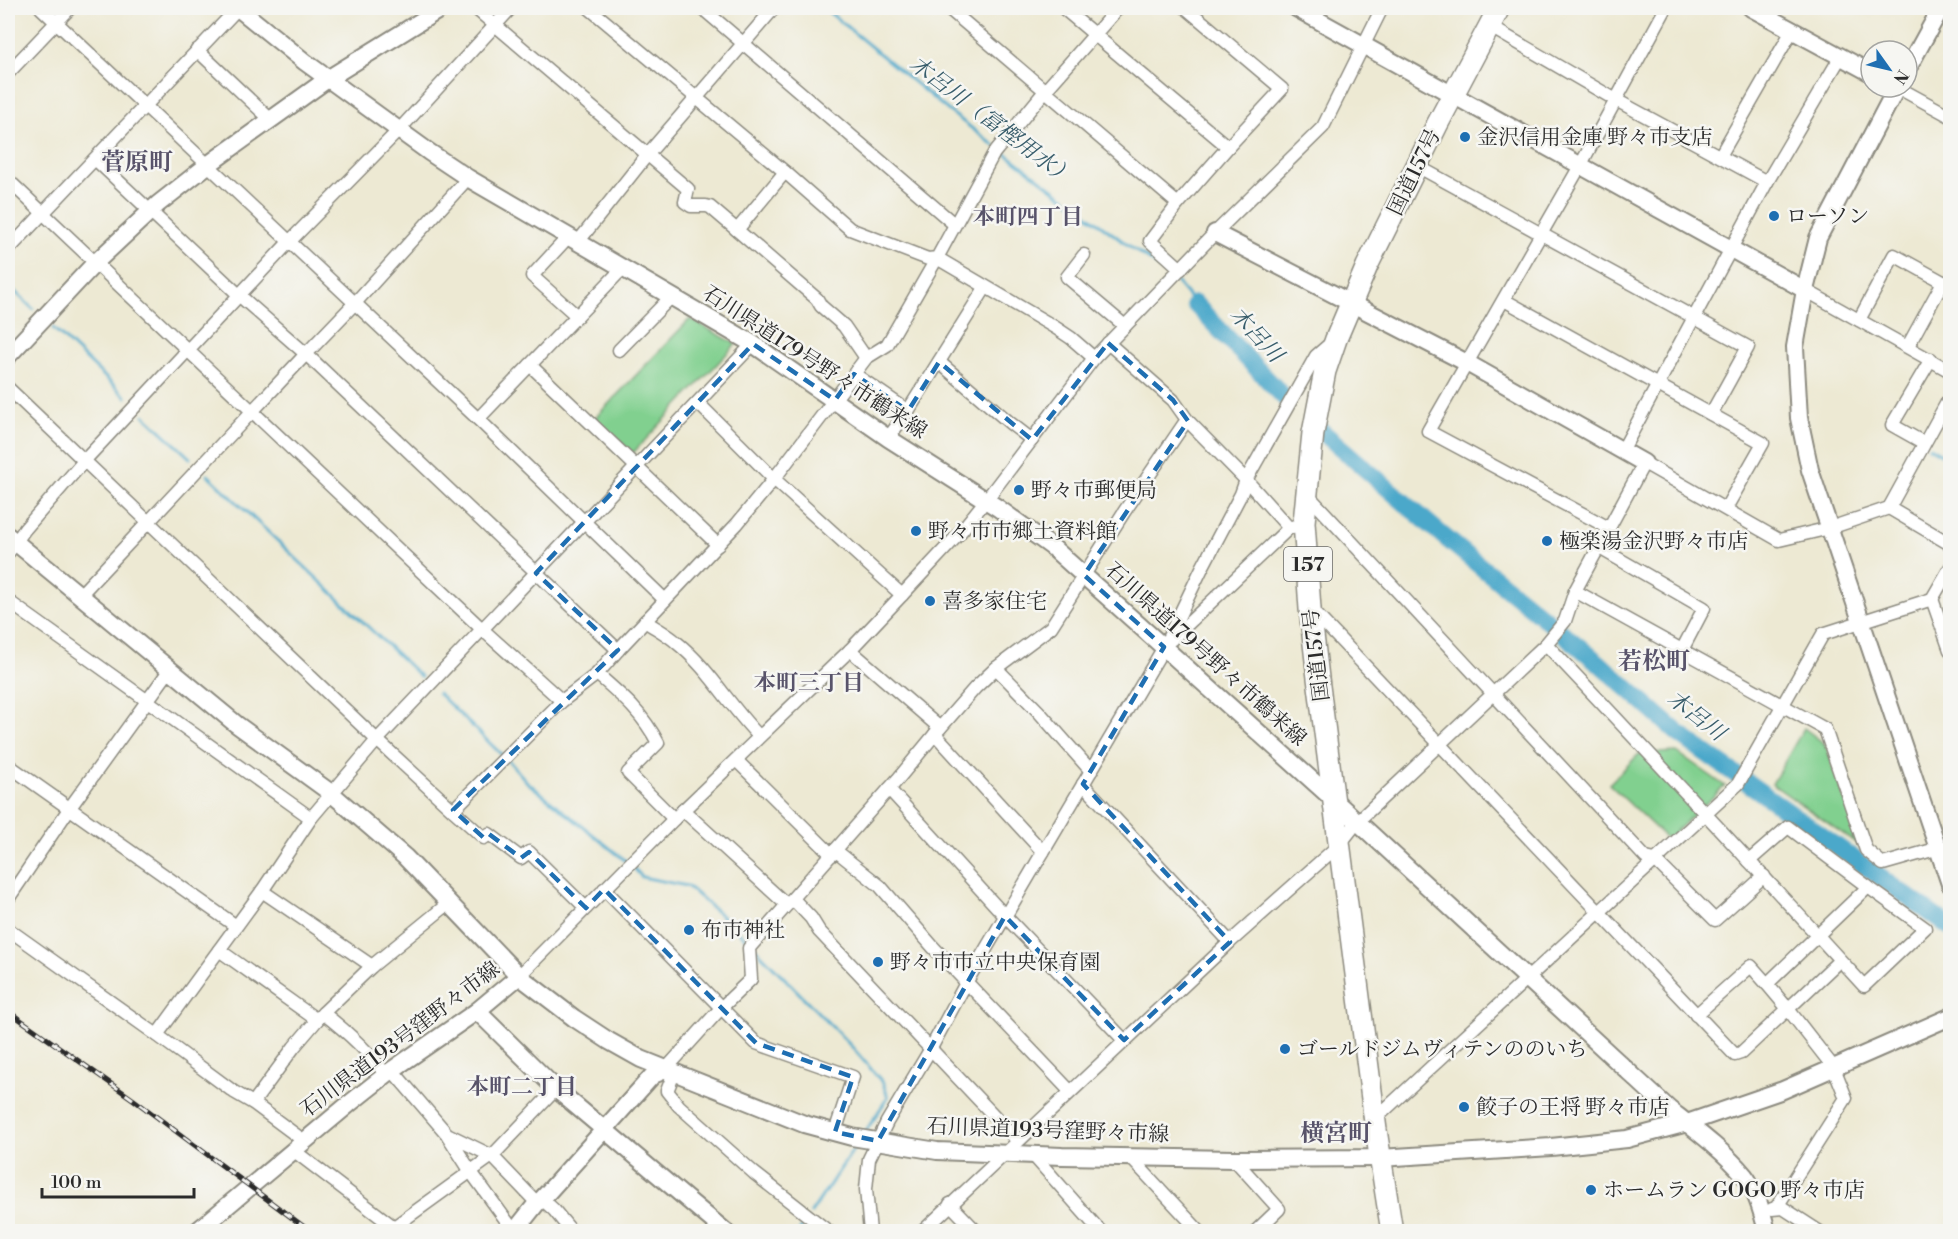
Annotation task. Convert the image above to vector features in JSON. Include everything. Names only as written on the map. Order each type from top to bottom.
[{"type":"highway","name":"国道157号","points":[[1392,1232],[1380,1158],[1310,609],[1296,525],[1307,494],[1313,433],[1325,371],[1336,339],[1417,166],[1499,8]]},
{"type":"street","points":[[41,8],[478,419],[665,600]]},
{"type":"street","points":[[8,73],[70,8]]},
{"type":"street","points":[[8,250],[238,8]]},
{"type":"street","name":"石川県道179号野々市鶴来線","points":[[238,8],[305,62],[468,178],[753,344],[888,438],[986,500],[1052,547],[1358,821],[1745,1176],[1769,1210],[1767,1232]]},
{"type":"street","points":[[8,356],[96,262],[150,210],[209,164],[329,78],[442,8]]},
{"type":"street","points":[[475,8],[688,189],[686,202],[691,206],[710,207],[817,299],[821,306],[844,326],[866,358]]},
{"type":"street","points":[[512,8],[399,130],[290,241],[84,461],[10,544],[80,595],[236,724],[330,793],[405,857],[519,976],[679,814],[850,650],[902,596],[958,535],[1094,358],[1215,233],[1323,127],[1382,8]]},
{"type":"street","points":[[589,8],[850,229],[928,259],[936,258],[1056,328],[1094,358]]},
{"type":"street","points":[[702,8],[954,224]]},
{"type":"street","points":[[577,316],[532,276],[573,239],[774,8]]},
{"type":"street","points":[[948,8],[1178,204]]},
{"type":"street","points":[[1063,8],[1228,147]]},
{"type":"street","points":[[453,810],[562,702],[597,674],[718,545],[774,479],[866,358],[887,345],[999,147],[1118,8]]},
{"type":"street","points":[[1176,274],[1150,241],[1178,204],[1282,89],[1186,8]]},
{"type":"street","points":[[1296,8],[1950,371]]},
{"type":"street","points":[[1609,528],[1428,431],[1580,166],[1666,8]]},
{"type":"street","points":[[1919,48],[1941,8]]},
{"type":"street","points":[[1759,9],[1859,66]]},
{"type":"street","points":[[1489,26],[1616,100],[1767,182]]},
{"type":"street","points":[[1720,156],[1793,29]]},
{"type":"street","points":[[197,50],[271,120]]},
{"type":"street","points":[[1622,451],[1767,182],[1841,56]]},
{"type":"street","points":[[1891,99],[1818,238],[1805,290],[1795,347],[1799,418],[1810,470],[1862,622],[1945,847],[1950,884]]},
{"type":"street","points":[[1919,99],[1950,116]]},
{"type":"street","points":[[95,159],[240,296],[306,354],[618,650]]},
{"type":"street","points":[[1417,166],[1748,347],[1711,414]]},
{"type":"street","points":[[737,230],[785,172]]},
{"type":"street","points":[[80,595],[355,303],[468,178]]},
{"type":"street","points":[[8,180],[562,702]]},
{"type":"street","points":[[1215,233],[1467,363],[1779,540],[1830,528],[1889,508],[1950,396]]},
{"type":"street","points":[[1084,255],[1067,277],[1125,326]]},
{"type":"street","points":[[1859,320],[1894,255],[1947,284],[1908,346]]},
{"type":"street","points":[[478,419],[623,268]]},
{"type":"street","points":[[888,438],[908,411],[985,288]]},
{"type":"street","points":[[619,350],[672,296]]},
{"type":"street","points":[[1504,300],[1763,443],[1726,508]]},
{"type":"street","points":[[870,1232],[866,1189],[869,1159],[866,1140],[887,1122],[930,1050],[967,981],[1164,647],[1246,480],[1316,356],[1336,339]]},
{"type":"street","points":[[1108,343],[1173,400],[1188,422],[1246,480],[1296,525],[1164,647]]},
{"type":"street","points":[[157,1035],[330,793],[377,740],[753,344]]},
{"type":"street","points":[[1924,443],[1892,425],[1931,359]]},
{"type":"street","points":[[939,362],[1032,440]]},
{"type":"street","points":[[530,365],[718,545]]},
{"type":"street","points":[[854,374],[908,411]]},
{"type":"street","points":[[8,388],[377,740],[484,838],[489,834],[521,858],[529,852],[586,908]]},
{"type":"street","points":[[698,403],[774,479],[902,596]]},
{"type":"street","points":[[829,1232],[754,1173],[679,1106],[667,1091],[669,1072],[722,1007],[751,979],[752,944],[975,688],[996,668],[1051,627],[1131,502],[1184,424],[1188,422]]},
{"type":"street","points":[[922,1232],[1124,1040],[1339,845],[1358,821],[1550,639],[1565,621],[1575,591],[1644,463]]},
{"type":"street","points":[[1307,494],[1646,858],[1655,860],[1715,920],[1764,876]]},
{"type":"street","points":[[1889,508],[1950,544]]},
{"type":"street","points":[[1598,547],[1704,608],[1682,650]]},
{"type":"street","points":[[1375,1119],[1738,784],[1823,634],[1932,598],[1950,568]]},
{"type":"street","points":[[1575,591],[1825,729],[1866,850],[1883,864],[1945,847]]},
{"type":"street","points":[[1932,598],[1950,650]]},
{"type":"street","points":[[8,601],[311,818]]},
{"type":"street","points":[[1310,609],[1735,1055],[1748,1047],[1840,960]]},
{"type":"street","points":[[645,621],[677,642],[706,672],[733,708],[759,736]]},
{"type":"street","points":[[1550,639],[1705,813],[1749,861],[1764,876],[1864,986],[1925,928],[1788,827],[1749,861]]},
{"type":"street","points":[[850,650],[937,731],[1043,852]]},
{"type":"street","points":[[8,899],[69,809],[171,668]]},
{"type":"street","points":[[996,668],[1091,771]]},
{"type":"street","points":[[597,674],[630,702],[649,725],[658,743],[628,773],[811,918],[819,931],[1017,1140]]},
{"type":"street","points":[[736,760],[833,853],[880,886],[933,947],[1070,1091]]},
{"type":"street","points":[[8,765],[236,926]]},
{"type":"street","points":[[1083,784],[1230,942]]},
{"type":"street","points":[[889,789],[1005,916],[1124,1040]]},
{"type":"street","points":[[1767,984],[1868,887]]},
{"type":"street","points":[[604,889],[756,1042],[853,1077],[835,1132]]},
{"type":"street","points":[[262,891],[372,966]]},
{"type":"street","points":[[253,1103],[294,1047],[320,1017],[372,966],[449,903]]},
{"type":"street","points":[[8,929],[234,1092],[253,1103],[393,1230],[492,1156],[556,1089]]},
{"type":"street","points":[[219,950],[342,1030],[389,1073],[447,1134],[471,1172],[514,1231],[653,1075],[669,1072]]},
{"type":"street","points":[[1696,1015],[1751,966],[1834,1068],[1846,1098],[1769,1210]]},
{"type":"street","name":"石川県道193号窪野々市線","points":[[196,1232],[389,1073],[477,1011],[519,976],[574,1018],[609,1041],[669,1072],[804,1124],[866,1140],[937,1151],[1033,1155],[1234,1159],[1380,1158],[1551,1147],[1626,1139],[1687,1124],[1784,1090],[1950,1017]]},
{"type":"street","points":[[477,1011],[556,1089],[726,1232]]},
{"type":"street","points":[[447,1134],[492,1156],[539,1201],[554,1210],[572,1232]]},
{"type":"street","points":[[1033,1155],[1096,1230]]},
{"type":"street","points":[[1130,1157],[1200,1232]]},
{"type":"street","points":[[1234,1159],[1279,1209],[1255,1232]]},
{"type":"street","points":[[950,1204],[977,1232]]},
{"type":"street","points":[[1769,1210],[1783,1208],[1820,1232]]},
{"type":"highlighted area","points":[[1108,343],[1173,400],[1188,421],[1084,575],[1164,647],[1083,784],[1230,942],[1124,1040],[1005,916],[878,1141],[835,1132],[853,1077],[756,1043],[604,889],[586,908],[529,852],[521,858],[489,834],[484,838],[453,810],[618,650],[536,573],[753,344],[835,400],[854,374],[908,411],[939,362],[1032,440]]},
{"type":"green space","points":[[690,319],[736,344],[633,453],[594,419]]},
{"type":"green space","points":[[1804,728],[1825,744],[1862,847],[1772,784]]},
{"type":"green space","points":[[1677,752],[1725,786],[1667,839],[1609,784],[1639,754]]},
{"type":"waterway","name":"木呂川（富樫用水）","points":[[824,8],[995,146]]},
{"type":"waterway","name":"木呂川（富樫用水）","points":[[1001,150],[1170,274]]},
{"type":"waterway","name":"木呂川（富樫用水）","points":[[1174,279],[1195,304]]},
{"type":"waterway","points":[[8,285],[33,309]]},
{"type":"waterway","name":"木呂川","points":[[1195,304],[1285,398]]},
{"type":"waterway","points":[[53,328],[126,397]]},
{"type":"waterway","points":[[144,415],[190,458]]},
{"type":"waterway","name":"木呂川","points":[[1319,429],[1442,535],[1599,663],[1679,734],[1950,927]]},
{"type":"waterway","points":[[1929,447],[1950,459]]},
{"type":"waterway","points":[[208,475],[421,677]]},
{"type":"waterway","points":[[438,693],[503,756]]},
{"type":"waterway","points":[[508,760],[527,782],[626,861]]},
{"type":"waterway","points":[[631,865],[642,877],[687,886],[750,943]]},
{"type":"waterway","points":[[754,947],[851,1046],[883,1083],[888,1097],[864,1134]]},
{"type":"waterway","points":[[811,1213],[857,1144]]},
{"type":"waterway","points":[[799,1232],[807,1219]]},
{"type":"railway","points":[[8,1011],[134,1100],[311,1232]]},
{"type":"place","name":"金沢信用金庫 野々市支店","points":[[1465,137]]},
{"type":"place","name":"ローソン","points":[[1774,216]]},
{"type":"place","name":"野々市郵便局","points":[[1019,490]]},
{"type":"place","name":"野々市市郷土資料館","points":[[916,531]]},
{"type":"place","name":"極楽湯金沢野々市店","points":[[1547,541]]},
{"type":"place","name":"喜多家住宅","points":[[930,601]]},
{"type":"place","name":"布市神社","points":[[689,930]]},
{"type":"place","name":"野々市市立中央保育園","points":[[878,962]]},
{"type":"place","name":"ゴールドジムヴィテンののいち","points":[[1285,1049]]},
{"type":"place","name":"餃子の王将 野々市店","points":[[1464,1107]]},
{"type":"place","name":"ホームラン GOGO 野々市店","points":[[1591,1190]]},
{"type":"district","name":"菅原町","points":[[137,162]]},
{"type":"district","name":"本町四丁目","points":[[1028,216]]},
{"type":"district","name":"若松町","points":[[1654,661]]},
{"type":"district","name":"本町三丁目","points":[[809,682]]},
{"type":"district","name":"本町二丁目","points":[[522,1086]]},
{"type":"district","name":"横宮町","points":[[1336,1133]]}]
